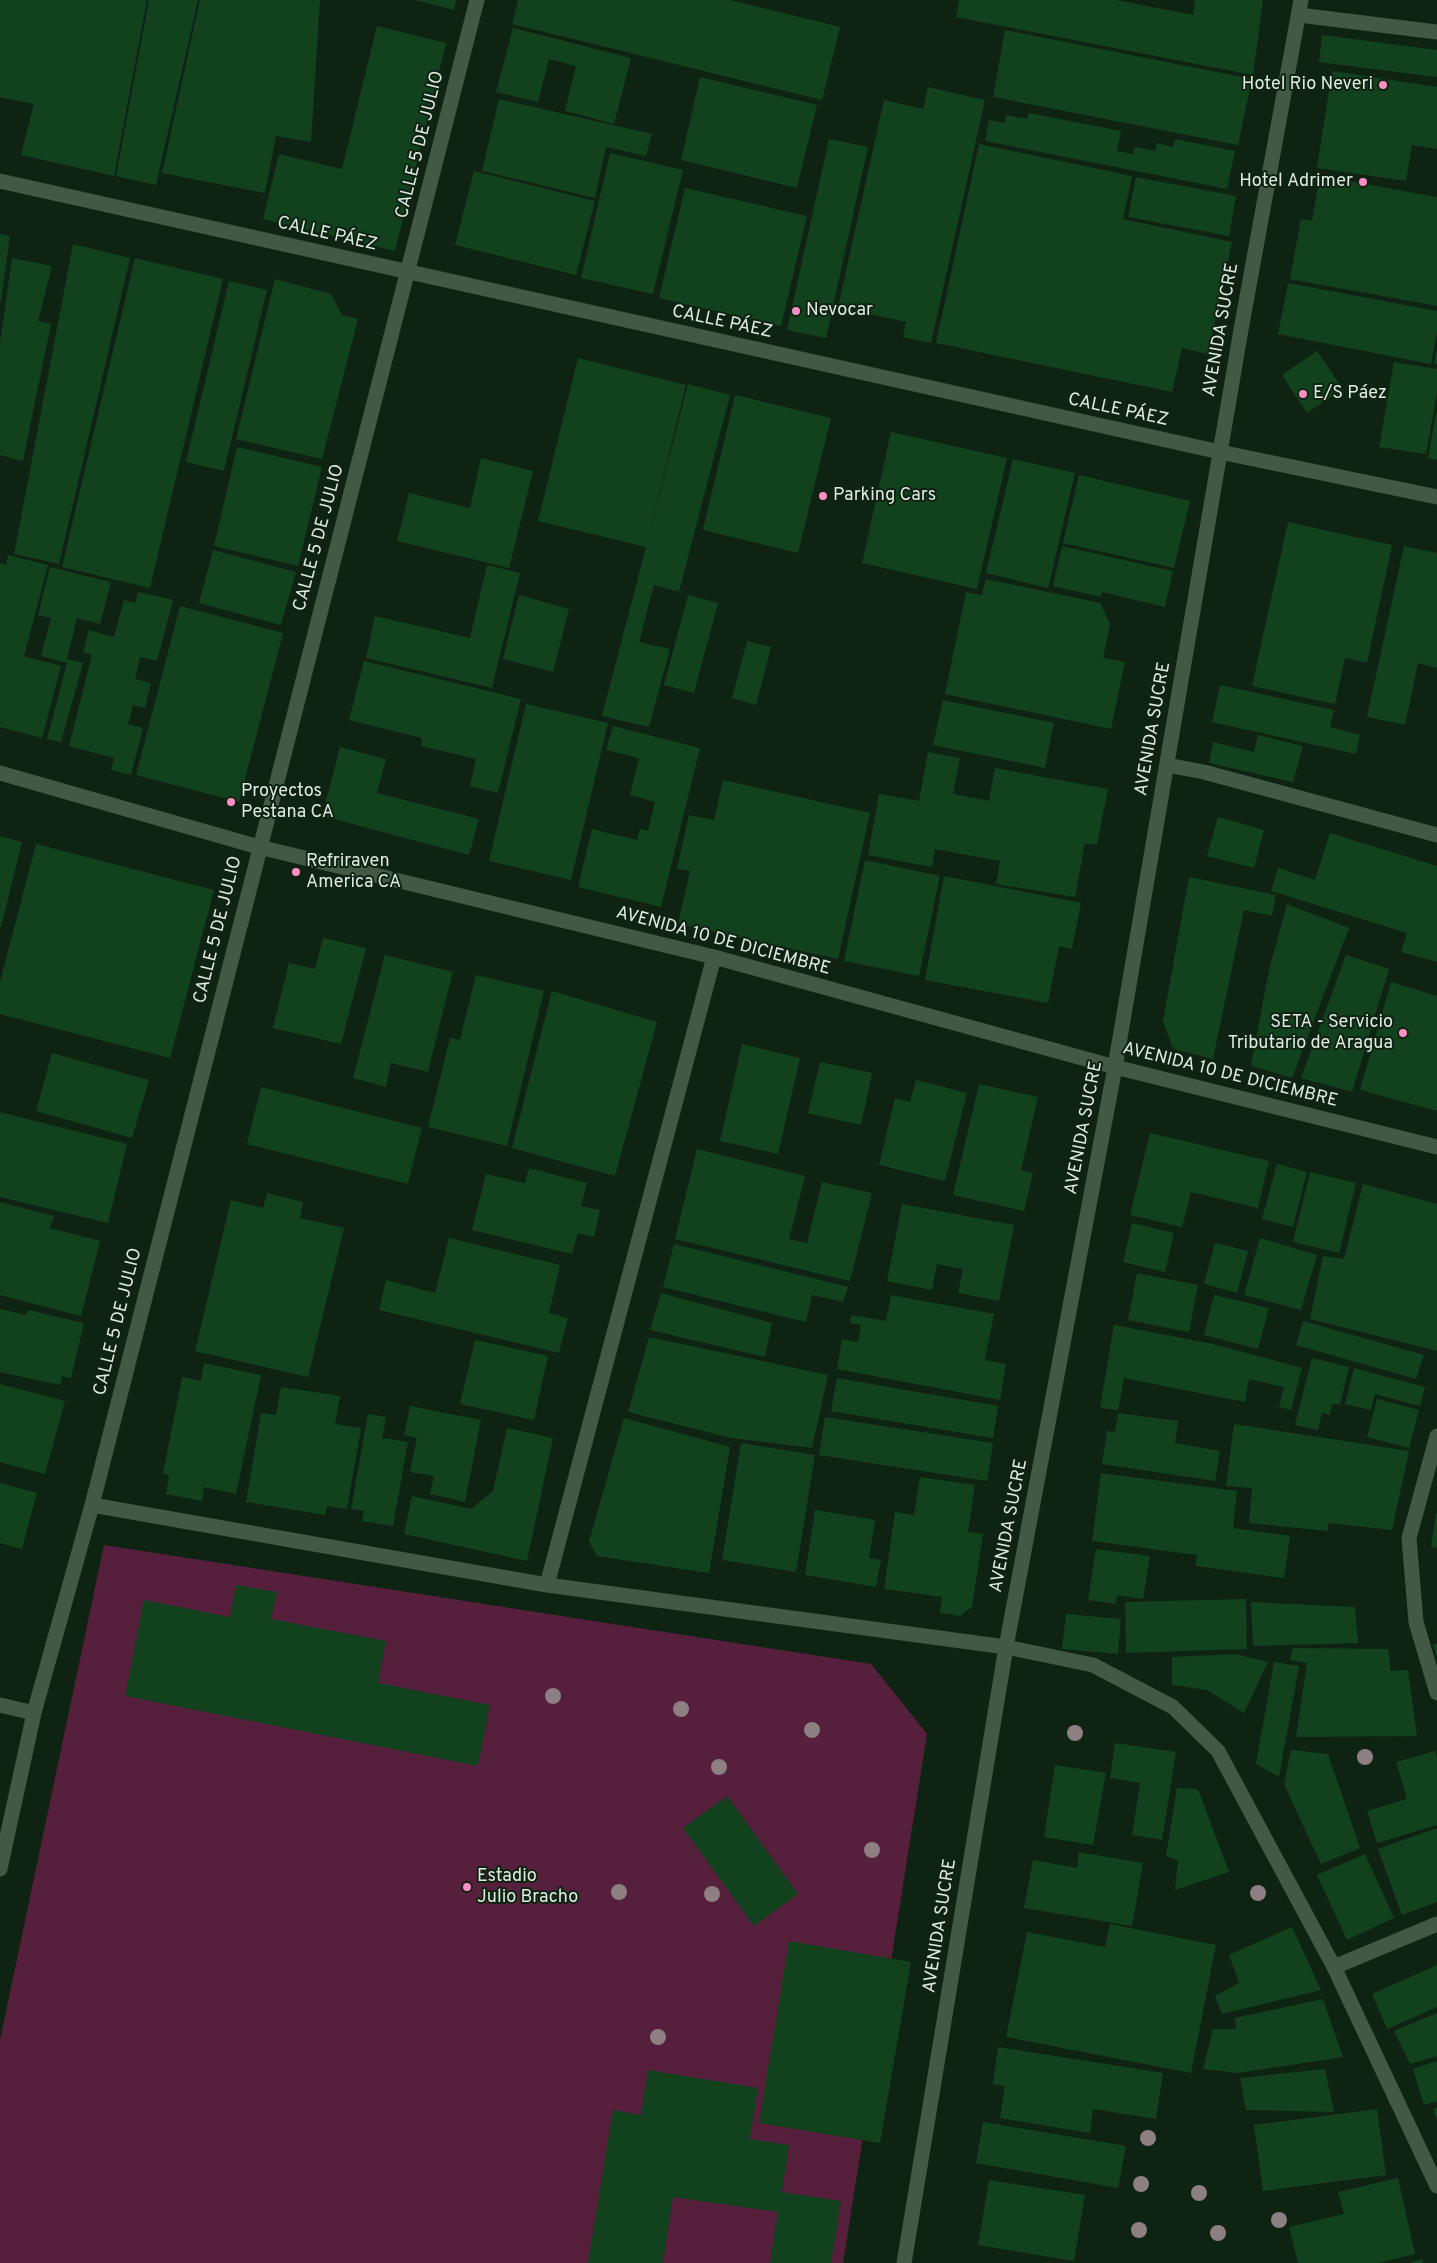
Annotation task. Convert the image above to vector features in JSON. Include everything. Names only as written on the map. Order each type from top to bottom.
[{"type":"street","name":"CALLE 5 DE JULIO","points":[[0,1870],[34,1713],[92,1505],[477,0]]},
{"type":"street","points":[[1300,7],[1437,32]]},
{"type":"street","name":"AVENIDA SUCRE","points":[[904,2263],[1006,1647],[1116,1067],[1220,452],[1300,7]]},
{"type":"street","name":"CALLE PÁEZ","points":[[0,181],[1220,452],[1437,497]]},
{"type":"street","points":[[1167,765],[1204,772],[1437,835]]},
{"type":"street","name":"AVENIDA 10 DE DICIEMBRE","points":[[0,773],[259,847],[714,957],[1116,1067],[1437,1147]]},
{"type":"street","points":[[547,1585],[714,957]]},
{"type":"street","points":[[1437,1436],[1409,1538],[1416,1622],[1437,1692]]},
{"type":"street","points":[[92,1505],[547,1585],[1006,1647],[1094,1665],[1173,1707],[1218,1751],[1334,1967],[1437,2186]]},
{"type":"street","points":[[0,1705],[34,1713]]},
{"type":"street","points":[[1334,1967],[1437,1924]]},
{"type":"shaded area","name":"Estadio Julio Bracho","points":[[104,1545],[871,1664],[927,1734],[843,2263],[0,2263],[0,2040]]},
{"type":"building","points":[[0,0],[147,0],[114,176],[21,155],[34,104],[0,97]]},
{"type":"building","points":[[149,0],[198,0],[156,185],[116,176]]},
{"type":"building","points":[[200,0],[320,0],[311,142],[276,136],[265,193],[162,173]]},
{"type":"building","points":[[415,0],[456,0],[454,10]]},
{"type":"building","points":[[518,0],[730,0],[840,27],[822,100],[512,24]]},
{"type":"building","points":[[959,0],[1116,0],[1193,15],[1195,0],[1263,0],[1253,75],[956,17]]},
{"type":"building","points":[[377,26],[446,43],[395,251],[263,219],[279,154],[342,169]]},
{"type":"building","points":[[513,28],[631,58],[614,124],[565,111],[576,66],[549,59],[538,102],[496,92]]},
{"type":"building","points":[[1005,30],[1252,79],[1238,145],[993,97]]},
{"type":"building","points":[[1322,35],[1437,50],[1437,77],[1319,62]]},
{"type":"building","points":[[1332,71],[1437,87],[1437,149],[1412,145],[1406,181],[1317,168]]},
{"type":"building","points":[[700,77],[817,105],[797,188],[681,160]]},
{"type":"building","points":[[928,87],[985,100],[931,343],[903,337],[906,322],[838,307],[884,100],[923,109]]},
{"type":"building","points":[[499,99],[652,134],[646,156],[606,147],[595,198],[482,171]]},
{"type":"building","points":[[1029,113],[1121,131],[1117,151],[1133,154],[1135,147],[1155,151],[1157,143],[1173,147],[1175,139],[1235,151],[1227,189],[985,141],[989,120],[1005,123],[1006,115],[1027,119]]},
{"type":"building","points":[[829,139],[868,147],[826,338],[787,330]]},
{"type":"building","points":[[979,144],[1132,176],[1123,219],[1232,242],[1208,354],[1182,348],[1172,392],[936,343]]},
{"type":"building","points":[[610,153],[683,170],[653,294],[581,278]]},
{"type":"building","points":[[474,171],[595,201],[576,275],[455,245]]},
{"type":"building","points":[[1320,176],[1437,197],[1437,306],[1290,279],[1301,219],[1312,221]]},
{"type":"building","points":[[1136,177],[1236,196],[1229,236],[1128,217]]},
{"type":"building","points":[[685,188],[807,216],[781,326],[659,298]]},
{"type":"building","points":[[0,234],[10,236],[1,301],[0,301]]},
{"type":"building","points":[[73,244],[130,258],[59,564],[14,554]]},
{"type":"building","points":[[12,258],[52,266],[38,321],[51,324],[23,461],[0,455],[0,343]]},
{"type":"building","points":[[135,258],[223,279],[150,588],[62,567]]},
{"type":"building","points":[[275,279],[331,294],[342,315],[358,319],[322,459],[236,439]]},
{"type":"building","points":[[229,281],[267,290],[224,471],[186,462]]},
{"type":"building","points":[[1288,283],[1437,311],[1437,332],[1431,364],[1278,334]]},
{"type":"building","points":[[1317,351],[1343,389],[1307,413],[1282,375]]},
{"type":"building","points":[[1436,351],[1437,364],[1434,364]]},
{"type":"building","points":[[578,358],[686,385],[649,535],[688,384],[730,395],[679,592],[654,585],[639,642],[670,649],[649,727],[602,716],[646,547],[538,521]]},
{"type":"building","points":[[1394,362],[1437,369],[1437,393],[1426,454],[1379,447]]},
{"type":"building","points":[[735,395],[831,418],[798,553],[703,530]]},
{"type":"building","points":[[1437,413],[1437,460],[1428,458]]},
{"type":"building","points":[[891,432],[1007,458],[977,589],[862,563]]},
{"type":"building","points":[[237,447],[322,467],[298,566],[214,546]]},
{"type":"building","points":[[481,458],[533,471],[509,568],[397,541],[409,493],[470,508]]},
{"type":"building","points":[[1013,459],[1075,473],[1048,588],[986,573]]},
{"type":"building","points":[[1079,475],[1190,501],[1174,568],[1063,543]]},
{"type":"building","points":[[1288,522],[1392,545],[1367,663],[1345,658],[1335,704],[1252,686]]},
{"type":"building","points":[[1062,546],[1173,571],[1165,607],[1102,592],[1101,597],[1053,586]]},
{"type":"building","points":[[1404,546],[1437,553],[1437,668],[1418,663],[1405,725],[1367,717]]},
{"type":"building","points":[[213,550],[296,572],[281,625],[199,603]]},
{"type":"building","points":[[8,555],[48,565],[24,656],[61,666],[42,738],[0,727],[0,563],[6,565]]},
{"type":"building","points":[[487,565],[520,573],[492,688],[366,658],[375,616],[470,638]]},
{"type":"building","points":[[50,567],[111,582],[100,624],[77,618],[67,659],[83,663],[61,742],[47,739],[67,663],[41,656],[51,618],[38,615]]},
{"type":"building","points":[[986,579],[1100,603],[1110,624],[1103,658],[1125,662],[1111,729],[945,694],[966,592],[982,595]]},
{"type":"building","points":[[138,592],[173,600],[157,661],[140,657],[135,679],[151,683],[145,708],[133,705],[128,724],[143,728],[131,775],[111,770],[114,758],[69,746],[92,655],[83,652],[89,630],[114,637],[124,600],[135,603]]},
{"type":"building","points":[[519,595],[569,609],[553,672],[503,659]]},
{"type":"building","points":[[688,595],[718,603],[694,693],[664,685]]},
{"type":"building","points":[[180,606],[283,633],[239,802],[136,775]]},
{"type":"building","points":[[747,641],[771,647],[756,705],[732,698]]},
{"type":"building","points":[[364,661],[521,699],[498,793],[470,786],[476,759],[421,746],[422,738],[349,720]]},
{"type":"building","points":[[1220,685],[1334,710],[1330,727],[1360,735],[1356,754],[1212,722]]},
{"type":"building","points":[[943,700],[1054,723],[1045,768],[933,745]]},
{"type":"building","points":[[526,704],[608,723],[571,880],[489,861]]},
{"type":"building","points":[[613,726],[700,748],[661,907],[578,887],[592,829],[637,840],[640,829],[648,831],[655,802],[630,795],[639,758],[606,750]]},
{"type":"building","points":[[1258,735],[1303,746],[1293,782],[1209,763],[1213,742],[1254,752]]},
{"type":"building","points":[[340,747],[386,759],[377,793],[479,819],[469,855],[322,816]]},
{"type":"building","points":[[928,752],[960,758],[953,794],[989,801],[995,768],[1108,789],[1097,845],[1085,843],[1075,897],[996,884],[1000,861],[935,849],[932,867],[868,855],[879,794],[919,801]]},
{"type":"building","points":[[723,780],[870,813],[838,959],[678,924],[690,871],[677,869],[689,815],[714,820]]},
{"type":"building","points":[[1218,817],[1264,830],[1254,868],[1207,856]]},
{"type":"building","points":[[1330,833],[1437,866],[1437,962],[1401,952],[1407,933],[1271,891],[1278,868],[1315,880]]},
{"type":"building","points":[[0,836],[22,842],[1,927],[0,927]]},
{"type":"building","points":[[36,844],[214,890],[170,1058],[0,1014],[0,982]]},
{"type":"building","points":[[865,860],[940,876],[919,976],[844,961]]},
{"type":"building","points":[[944,876],[1081,903],[1072,949],[1059,946],[1048,1003],[925,980]]},
{"type":"building","points":[[1189,877],[1276,895],[1272,916],[1244,910],[1213,1059],[1173,1049],[1163,1021]]},
{"type":"building","points":[[1287,904],[1349,928],[1292,1078],[1251,1066],[1269,970]]},
{"type":"building","points":[[323,938],[366,948],[341,1044],[273,1028],[289,963],[315,969]]},
{"type":"building","points":[[385,955],[453,972],[428,1072],[391,1063],[386,1087],[353,1078]]},
{"type":"building","points":[[1346,955],[1389,969],[1352,1092],[1301,1078]]},
{"type":"building","points":[[476,975],[544,991],[507,1146],[428,1127],[450,1038],[460,1040]]},
{"type":"building","points":[[1391,982],[1437,996],[1437,1111],[1360,1090]]},
{"type":"building","points":[[552,991],[657,1022],[615,1176],[512,1148]]},
{"type":"building","points":[[742,1044],[800,1058],[778,1154],[720,1141]]},
{"type":"building","points":[[52,1053],[149,1080],[132,1138],[36,1111]]},
{"type":"building","points":[[820,1062],[872,1073],[861,1125],[808,1113]]},
{"type":"building","points":[[916,1080],[967,1093],[945,1181],[879,1165],[895,1098],[910,1102]]},
{"type":"building","points":[[979,1084],[1038,1097],[1021,1170],[1033,1173],[1024,1211],[953,1195]]},
{"type":"building","points":[[261,1087],[422,1128],[408,1184],[247,1144]]},
{"type":"building","points":[[0,1112],[127,1144],[108,1223],[0,1197]]},
{"type":"building","points":[[1150,1133],[1269,1161],[1258,1208],[1191,1192],[1182,1227],[1130,1215]]},
{"type":"building","points":[[697,1149],[805,1176],[789,1239],[807,1243],[822,1182],[872,1193],[850,1281],[675,1239]]},
{"type":"building","points":[[1277,1164],[1307,1172],[1293,1227],[1262,1219]]},
{"type":"building","points":[[529,1168],[587,1183],[581,1206],[600,1210],[594,1237],[578,1233],[572,1254],[472,1230],[486,1174],[525,1183]]},
{"type":"building","points":[[1310,1172],[1356,1183],[1339,1253],[1293,1242]]},
{"type":"building","points":[[1363,1184],[1437,1204],[1437,1351],[1310,1319],[1323,1256],[1344,1259]]},
{"type":"building","points":[[267,1193],[303,1202],[300,1218],[344,1228],[308,1377],[195,1351],[231,1200],[263,1208]]},
{"type":"building","points":[[0,1202],[54,1216],[50,1228],[100,1241],[81,1316],[0,1295]]},
{"type":"building","points":[[902,1204],[1014,1225],[999,1301],[958,1293],[963,1269],[937,1264],[932,1290],[887,1281]]},
{"type":"building","points":[[1132,1223],[1174,1233],[1165,1272],[1123,1262]]},
{"type":"building","points":[[449,1238],[560,1265],[549,1313],[568,1318],[559,1353],[379,1310],[386,1280],[435,1293]]},
{"type":"building","points":[[1260,1238],[1317,1255],[1301,1310],[1244,1295]]},
{"type":"building","points":[[1215,1243],[1248,1251],[1237,1293],[1204,1284]]},
{"type":"building","points":[[674,1244],[848,1287],[843,1302],[812,1295],[806,1322],[663,1287]]},
{"type":"building","points":[[1137,1273],[1198,1285],[1189,1332],[1128,1320]]},
{"type":"building","points":[[661,1293],[772,1323],[765,1357],[650,1330]]},
{"type":"building","points":[[891,1295],[994,1314],[985,1360],[1006,1364],[1000,1400],[837,1369],[842,1339],[858,1342],[861,1325],[850,1323],[851,1315],[886,1321]]},
{"type":"building","points":[[1214,1295],[1269,1308],[1258,1349],[1204,1335]]},
{"type":"building","points":[[0,1309],[26,1315],[28,1310],[84,1323],[71,1378],[62,1376],[60,1385],[0,1372]]},
{"type":"building","points":[[1303,1321],[1424,1355],[1416,1379],[1296,1345]]},
{"type":"building","points":[[1114,1325],[1213,1344],[1302,1368],[1291,1410],[1279,1407],[1284,1387],[1249,1379],[1245,1402],[1124,1378],[1118,1410],[1100,1408]]},
{"type":"building","points":[[649,1337],[828,1375],[812,1448],[731,1438],[628,1412]]},
{"type":"building","points":[[475,1340],[548,1356],[534,1420],[460,1404]]},
{"type":"building","points":[[1312,1358],[1349,1367],[1340,1405],[1332,1404],[1330,1415],[1322,1413],[1318,1430],[1295,1425]]},
{"type":"building","points":[[204,1363],[261,1375],[236,1494],[204,1487],[202,1501],[166,1494],[169,1475],[163,1474],[182,1377],[201,1381]]},
{"type":"building","points":[[1354,1368],[1425,1387],[1420,1406],[1375,1394],[1371,1410],[1345,1404]]},
{"type":"building","points":[[837,1378],[998,1406],[993,1438],[831,1411]]},
{"type":"building","points":[[0,1384],[65,1401],[45,1474],[0,1462]]},
{"type":"building","points":[[281,1387],[340,1396],[335,1424],[361,1428],[347,1509],[327,1506],[325,1515],[246,1502],[261,1413],[276,1415]]},
{"type":"building","points":[[1377,1399],[1419,1410],[1409,1448],[1367,1437]]},
{"type":"building","points":[[410,1406],[481,1420],[465,1502],[430,1494],[434,1476],[410,1472],[417,1438],[404,1435]]},
{"type":"building","points":[[1118,1413],[1178,1421],[1175,1443],[1220,1451],[1215,1481],[1102,1464],[1107,1431],[1115,1432]]},
{"type":"building","points":[[368,1414],[386,1417],[382,1438],[408,1442],[393,1526],[362,1521],[364,1511],[351,1509]]},
{"type":"building","points":[[825,1417],[993,1443],[987,1481],[819,1455]]},
{"type":"building","points":[[624,1418],[730,1447],[709,1573],[597,1556],[589,1542]]},
{"type":"building","points":[[1234,1424],[1409,1451],[1392,1530],[1328,1523],[1328,1531],[1249,1523],[1252,1488],[1226,1486]]},
{"type":"building","points":[[507,1428],[553,1438],[527,1561],[404,1534],[412,1496],[471,1509],[493,1491]]},
{"type":"building","points":[[741,1443],[815,1455],[796,1572],[722,1560]]},
{"type":"building","points":[[1101,1473],[1237,1491],[1233,1528],[1290,1536],[1284,1578],[1196,1566],[1197,1555],[1092,1541]]},
{"type":"building","points":[[920,1477],[975,1485],[968,1532],[983,1534],[972,1607],[960,1616],[940,1613],[942,1597],[884,1589],[895,1512],[914,1515]]},
{"type":"building","points":[[0,1483],[37,1493],[22,1549],[0,1543]]},
{"type":"building","points":[[815,1510],[875,1520],[869,1558],[881,1560],[876,1587],[805,1575]]},
{"type":"building","points":[[1437,1513],[1437,1548],[1431,1547]]},
{"type":"building","points":[[1096,1549],[1150,1556],[1143,1599],[1117,1595],[1116,1604],[1088,1600]]},
{"type":"building","points":[[236,1585],[277,1592],[271,1619],[386,1641],[378,1683],[490,1705],[478,1766],[125,1696],[144,1600],[230,1617]]},
{"type":"building","points":[[1246,1599],[1247,1649],[1126,1653],[1125,1602]]},
{"type":"building","points":[[1251,1602],[1355,1607],[1358,1643],[1253,1646]]},
{"type":"building","points":[[1066,1614],[1121,1619],[1118,1654],[1062,1649]]},
{"type":"building","points":[[1433,1644],[1437,1644],[1437,1656],[1436,1656]]},
{"type":"building","points":[[1293,1648],[1388,1649],[1391,1671],[1408,1670],[1417,1736],[1296,1737],[1307,1663],[1290,1660]]},
{"type":"building","points":[[1235,1654],[1268,1662],[1244,1713],[1207,1690],[1172,1685],[1172,1657]]},
{"type":"building","points":[[1274,1662],[1299,1666],[1279,1777],[1256,1764]]},
{"type":"building","points":[[1115,1743],[1176,1752],[1162,1840],[1132,1835],[1140,1783],[1110,1778]]},
{"type":"building","points":[[1291,1750],[1328,1754],[1360,1848],[1321,1864],[1284,1784]]},
{"type":"building","points":[[1435,1751],[1437,1758],[1437,1825],[1377,1843],[1367,1811],[1407,1799],[1396,1762]]},
{"type":"building","points":[[1055,1765],[1106,1773],[1093,1845],[1044,1837]]},
{"type":"building","points":[[1177,1788],[1198,1789],[1229,1872],[1175,1890],[1178,1860],[1166,1856]]},
{"type":"building","points":[[727,1796],[798,1894],[754,1926],[683,1828]]},
{"type":"building","points":[[1437,1828],[1437,1902],[1402,1915],[1378,1849]]},
{"type":"building","points":[[1079,1852],[1143,1863],[1132,1926],[1024,1908],[1033,1860],[1077,1868]]},
{"type":"building","points":[[1365,1854],[1394,1918],[1347,1940],[1317,1875]]},
{"type":"building","points":[[1110,1924],[1216,1945],[1191,2073],[1006,2037],[1027,1932],[1105,1947]]},
{"type":"building","points":[[1292,1927],[1321,1990],[1222,2014],[1215,1996],[1239,1983],[1229,1955]]},
{"type":"building","points":[[789,1941],[911,1962],[880,2143],[759,2123]]},
{"type":"building","points":[[1437,1965],[1437,2007],[1387,2029],[1372,1994]]},
{"type":"building","points":[[1323,1999],[1343,2057],[1238,2073],[1203,2069],[1213,2029],[1236,2029],[1235,2018]]},
{"type":"building","points":[[1437,2013],[1437,2056],[1410,2064],[1394,2031]]},
{"type":"building","points":[[998,2047],[1163,2073],[1156,2119],[1093,2109],[1090,2133],[1000,2118],[1005,2086],[993,2084]]},
{"type":"building","points":[[1437,2061],[1437,2101],[1424,2105],[1413,2069]]},
{"type":"building","points":[[1325,2069],[1334,2112],[1246,2110],[1240,2078]]},
{"type":"building","points":[[648,2070],[758,2088],[750,2139],[789,2145],[782,2192],[841,2201],[831,2263],[770,2263],[778,2212],[673,2197],[663,2263],[588,2263],[613,2110],[641,2115]]},
{"type":"building","points":[[1437,2108],[1437,2120],[1433,2109]]},
{"type":"building","points":[[1377,2109],[1386,2175],[1263,2191],[1254,2125]]},
{"type":"building","points":[[983,2122],[1126,2146],[1118,2188],[976,2163]]},
{"type":"building","points":[[1398,2178],[1415,2254],[1378,2263],[1298,2263],[1289,2227],[1344,2214],[1338,2192]]},
{"type":"building","points":[[989,2180],[1085,2195],[1074,2261],[978,2245]]},
{"type":"building","points":[[1422,2259],[1423,2263],[1411,2263],[1411,2262]]},
{"type":"place","name":"Hotel Rio Neveri","points":[[1383,85]]},
{"type":"place","name":"Hotel Adrimer","points":[[1363,182]]},
{"type":"place","name":"Nevocar","points":[[796,311]]},
{"type":"place","name":"E/S Páez","points":[[1303,394]]},
{"type":"place","name":"Parking Cars","points":[[823,496]]},
{"type":"place","name":"Proyectos Pestana CA","points":[[231,802]]},
{"type":"place","name":"Refriraven America CA","points":[[296,872]]},
{"type":"place","name":"SETA - Servicio Tributario de Aragua","points":[[1403,1033]]},
{"type":"place","name":"Estadio Julio Bracho","points":[[467,1887]]}]
